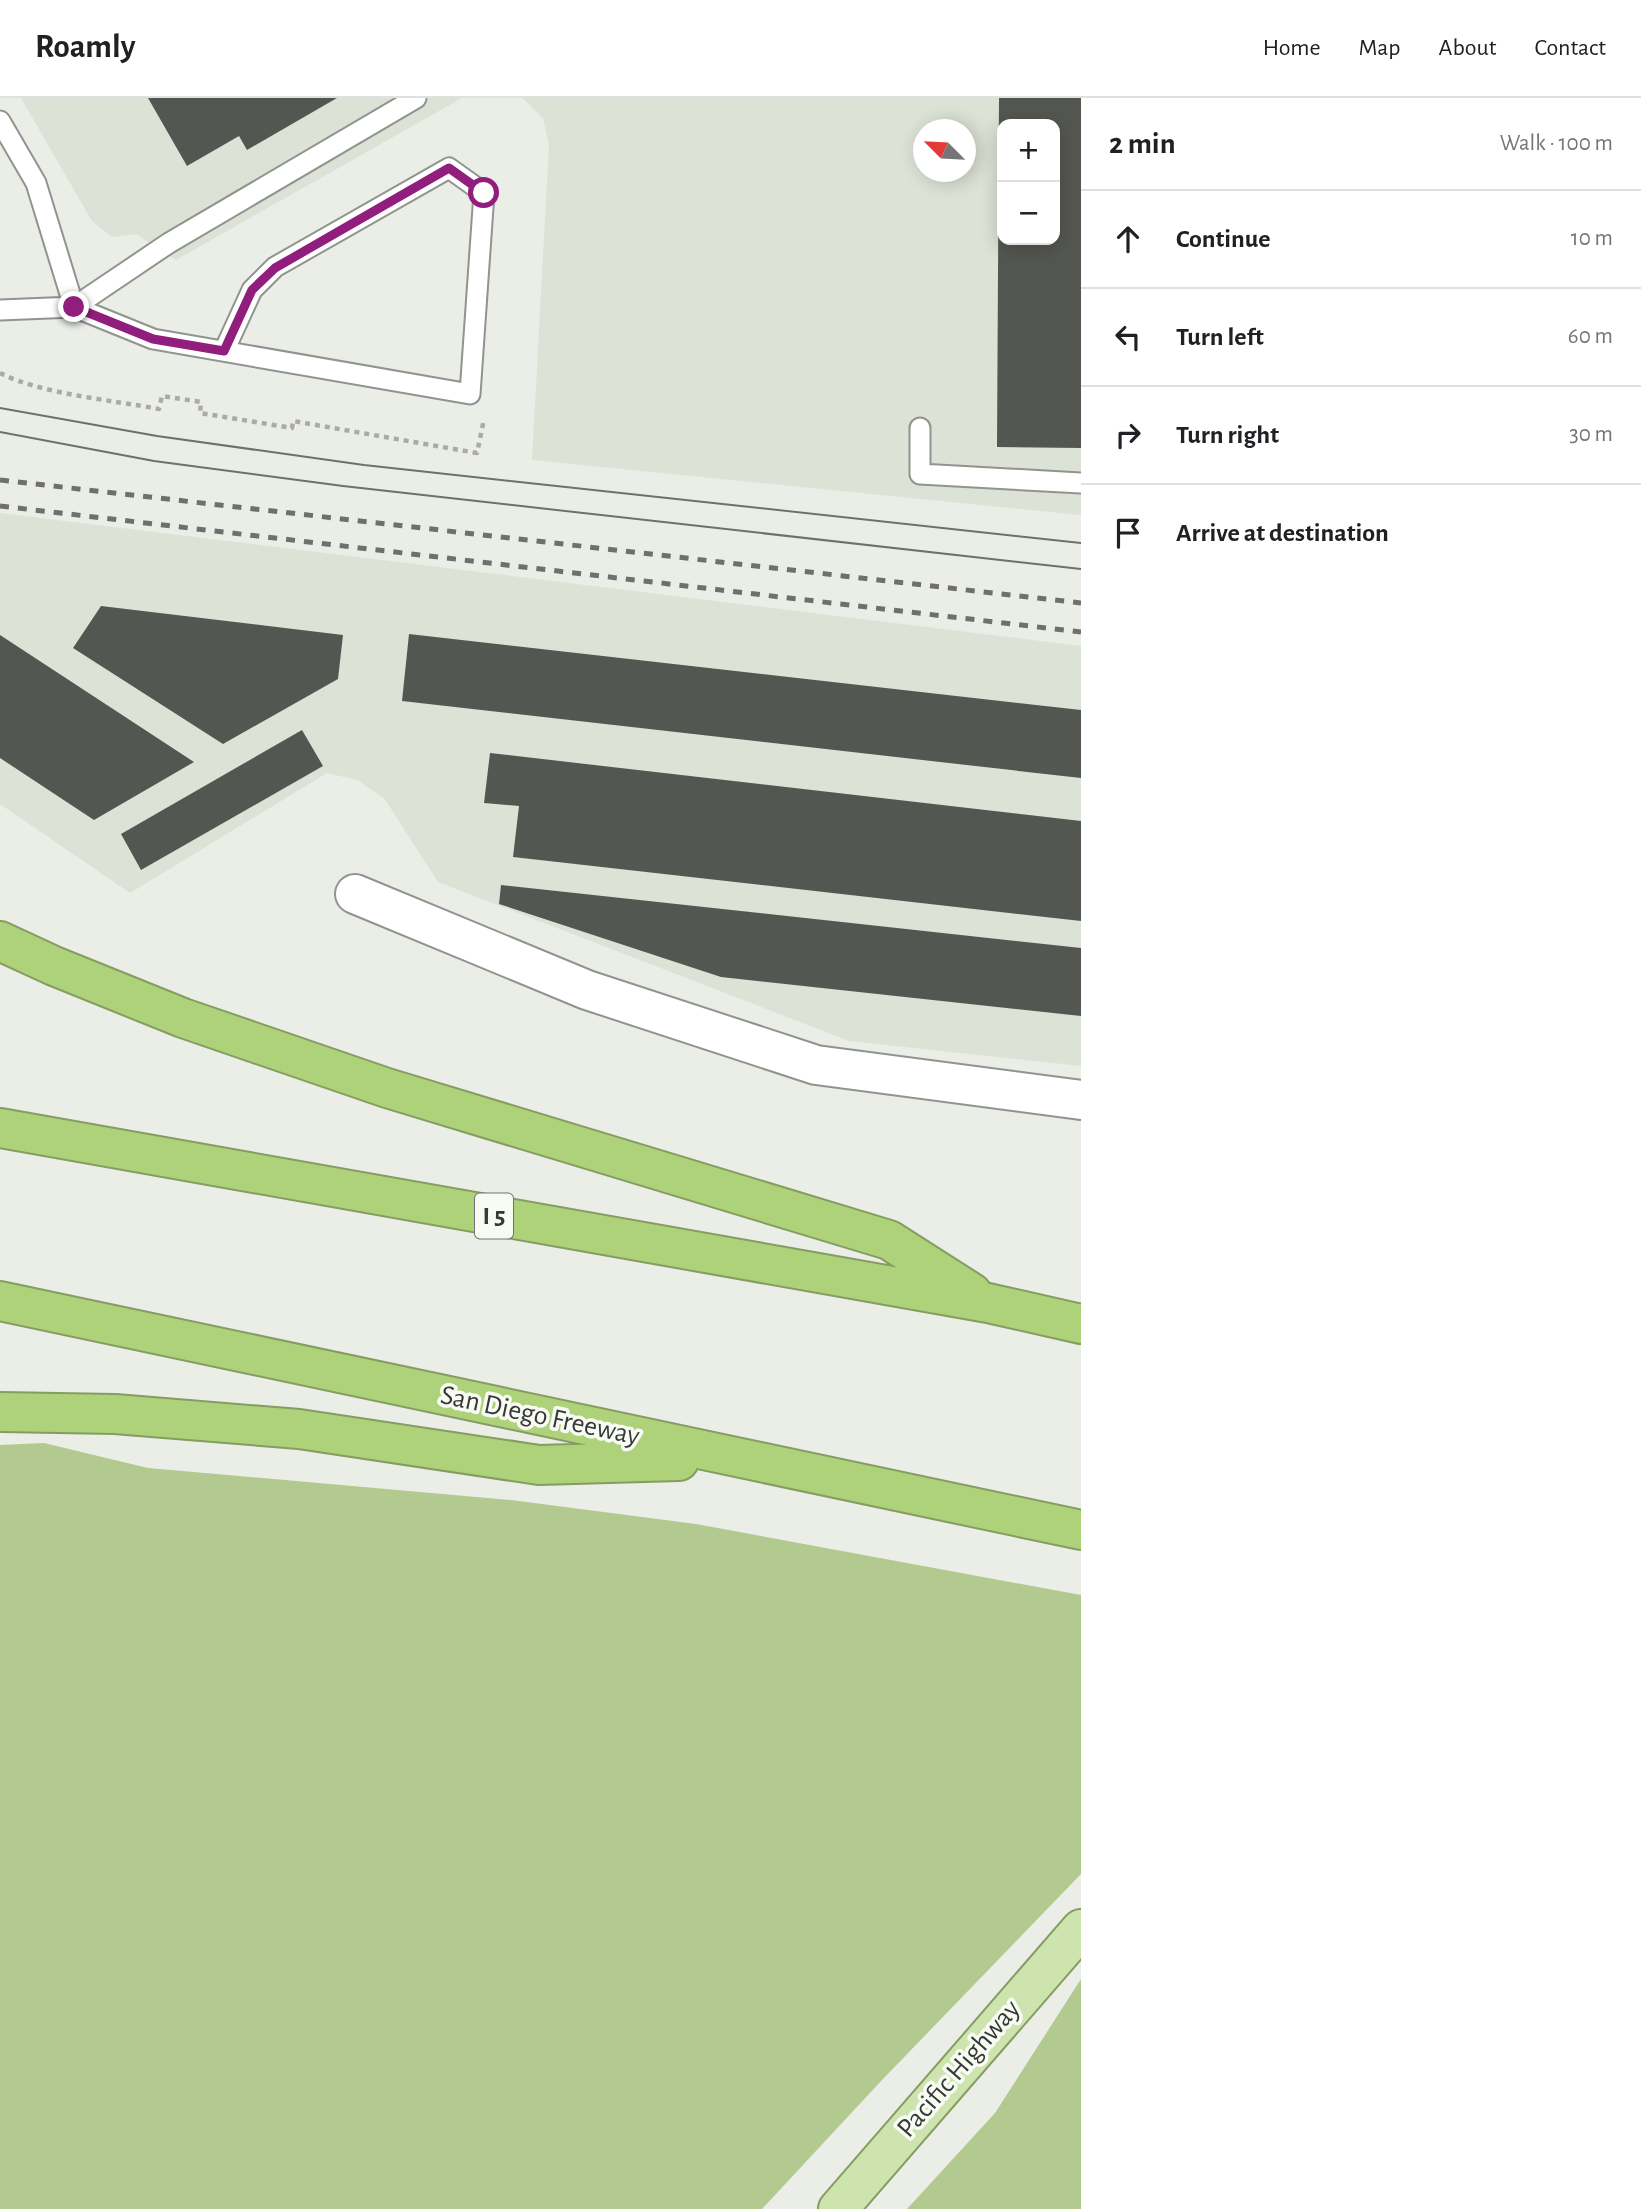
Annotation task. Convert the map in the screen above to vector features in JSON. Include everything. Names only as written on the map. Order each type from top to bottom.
[{"type":"highway","points":[[0,941],[54,966],[183,1018],[387,1088],[889,1240],[988,1304]]},
{"type":"highway","name":"I 5","points":[[0,1128],[988,1304],[1081,1324]]},
{"type":"highway","name":"San Diego Freeway","points":[[0,1301],[1081,1530]]},
{"type":"highway","points":[[0,1412],[115,1414],[299,1429],[538,1465],[741,1459]]},
{"type":"main road","name":"Pacific Highway","points":[[838,2209],[1081,1929]]},
{"type":"street","points":[[355,894],[587,990],[816,1065],[1081,1100]]},
{"type":"lane","points":[[74,307],[169,243],[416,98]]},
{"type":"lane","points":[[0,121],[36,183],[74,307]]},
{"type":"lane","points":[[0,310],[74,307],[153,339],[470,394],[484,193],[449,168],[275,268],[252,290],[224,351]]},
{"type":"lane","points":[[920,428],[920,474],[1081,483]]},
{"type":"path","points":[[0,373],[37,387],[159,409],[162,396],[201,402],[200,413],[292,428],[293,421],[477,453],[485,412],[470,394]]},
{"type":"shaded area","points":[[21,98],[462,98],[176,260],[136,234],[112,237],[92,221]]},
{"type":"shaded area","points":[[522,98],[1081,98],[1081,515],[532,460],[549,145],[543,118]]},
{"type":"shaded area","points":[[0,513],[1081,646],[1081,1066],[849,1041],[438,882],[384,798],[357,780],[327,773],[130,893],[0,804]]},
{"type":"green space","points":[[44,1443],[148,1468],[511,1500],[696,1524],[1081,1595],[1081,1874],[762,2209],[0,2209],[0,1445]]},
{"type":"green space","points":[[1081,1979],[1081,2209],[907,2209],[995,2113]]},
{"type":"building","points":[[148,98],[337,98],[247,150],[239,136],[187,166]]},
{"type":"building","points":[[999,98],[1081,98],[1081,448],[997,447],[998,245],[1060,245],[1060,119],[999,119]]},
{"type":"building","points":[[101,606],[343,635],[338,679],[223,744],[73,648]]},
{"type":"building","points":[[409,634],[1081,710],[1081,778],[402,701]]},
{"type":"building","points":[[0,635],[194,762],[94,820],[0,758]]},
{"type":"building","points":[[302,730],[323,766],[141,870],[121,834]]},
{"type":"building","points":[[490,753],[1081,821],[1081,921],[513,857],[519,806],[484,803]]},
{"type":"building","points":[[501,885],[1081,948],[1081,1016],[721,977],[499,904]]},
{"type":"tram line","points":[[0,408],[157,436],[364,465],[1081,543]]},
{"type":"tram line","points":[[0,432],[154,461],[343,486],[1081,569]]},
{"type":"railway","points":[[0,480],[1081,603]]},
{"type":"railway","points":[[0,506],[1081,632]]},
{"type":"route","points":[[74,307],[153,339],[224,351],[252,290],[275,268],[449,168],[484,193]]}]
